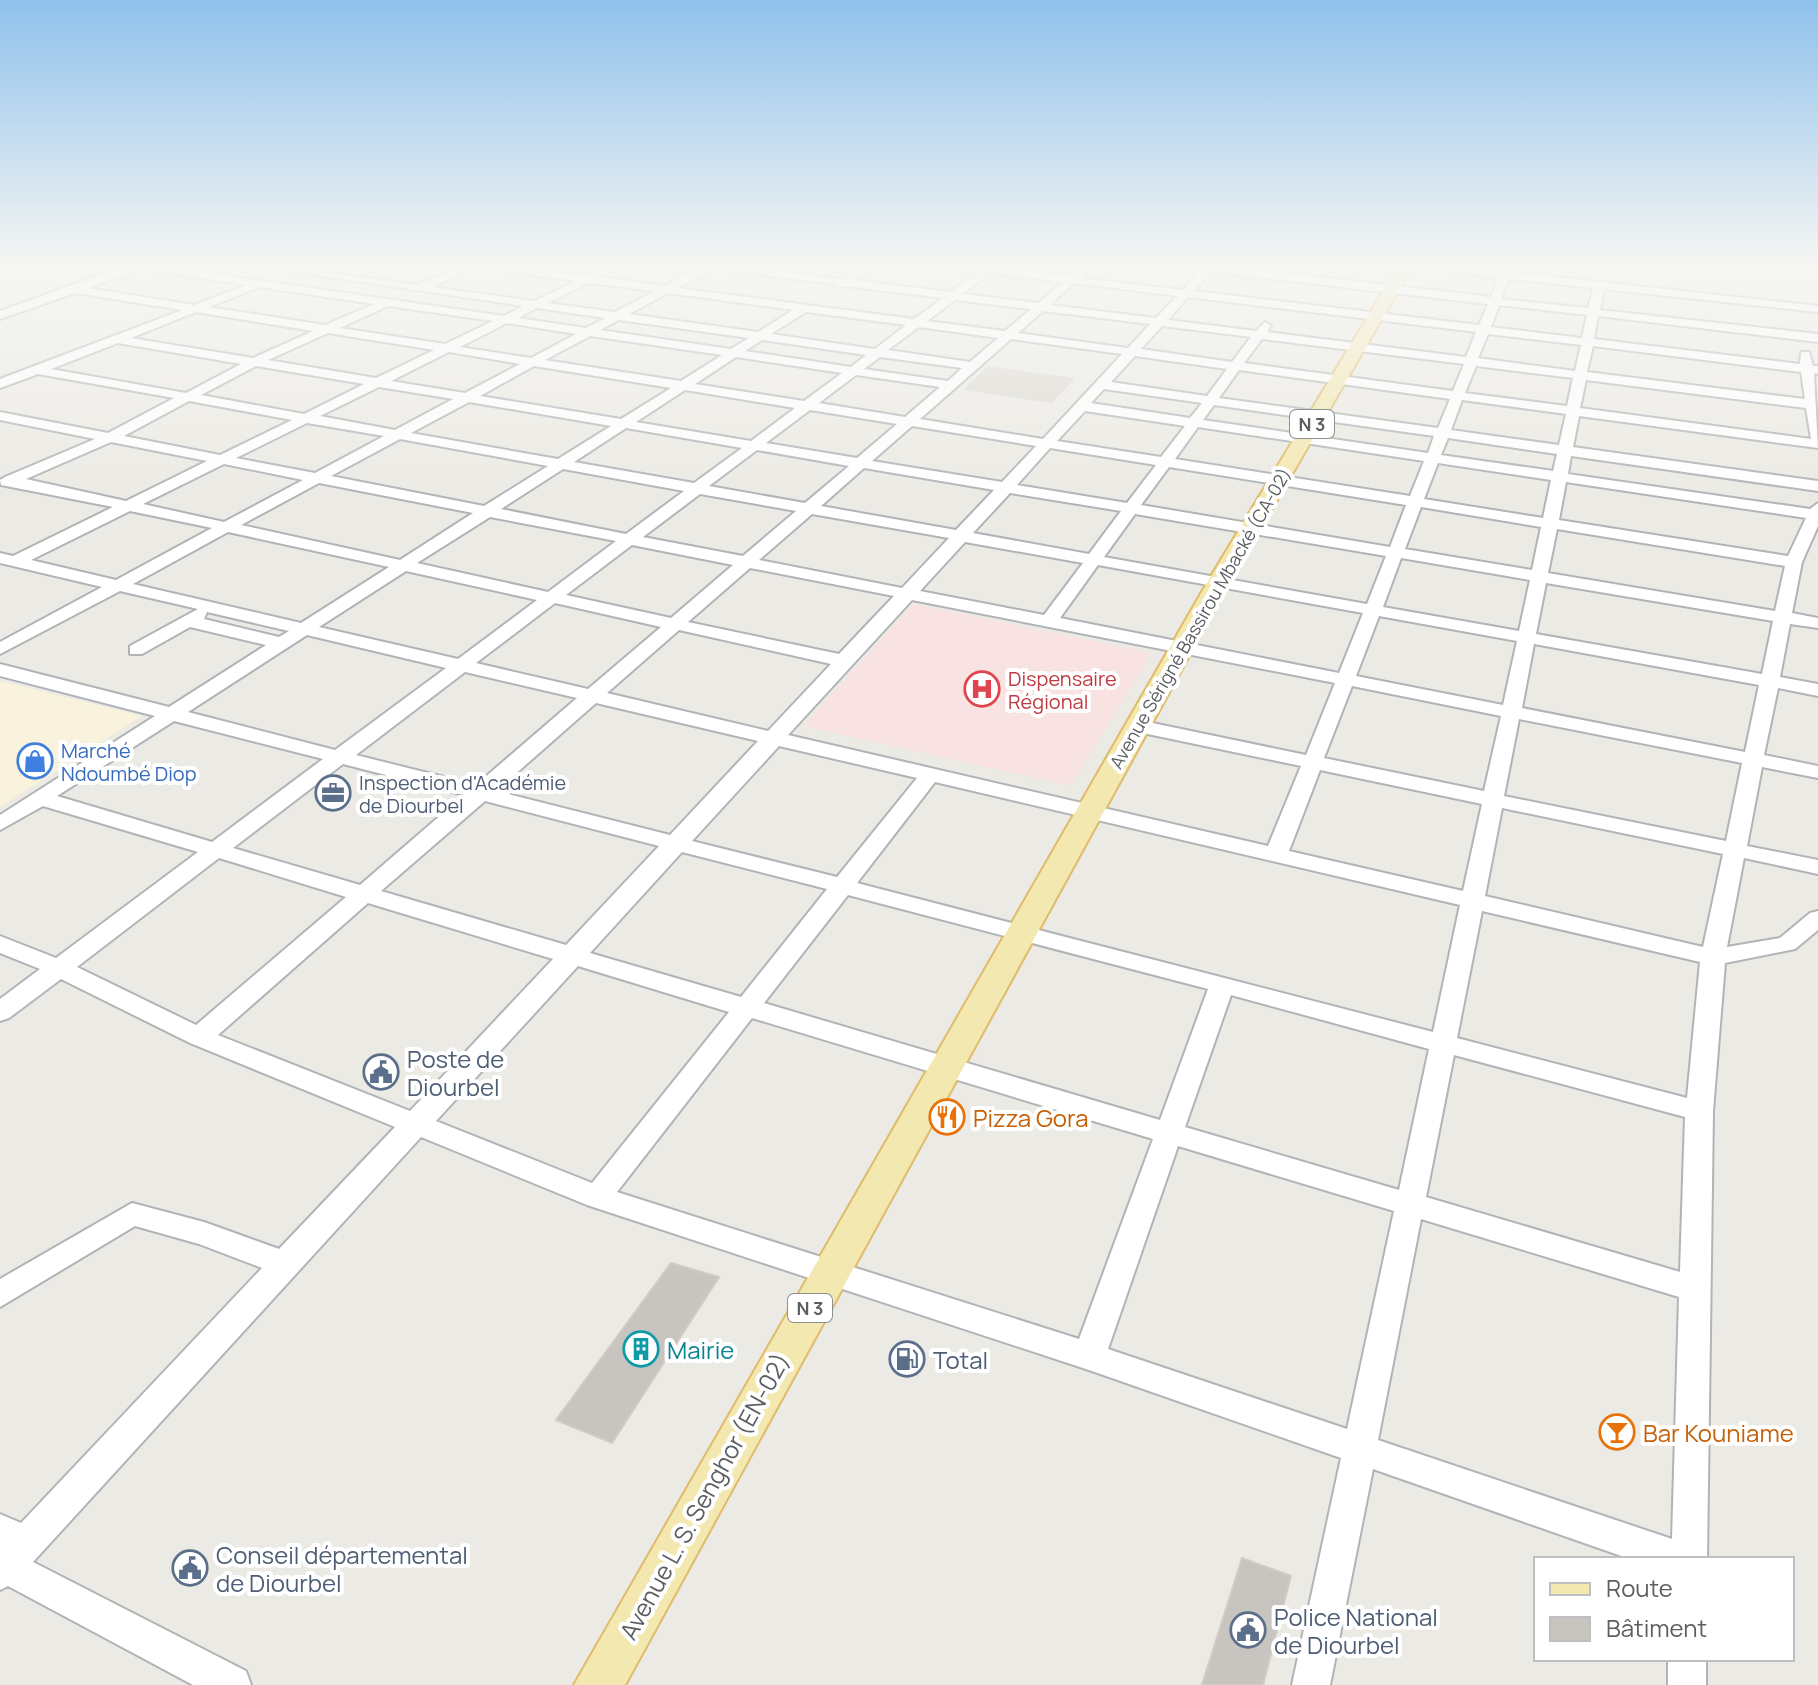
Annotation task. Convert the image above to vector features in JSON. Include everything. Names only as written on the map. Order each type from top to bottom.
[{"type":"main road","name":"Avenue Sérigné Bassirou Mbacké (CA-02)","points":[[1022,932],[1218,583],[1359,344]]},
{"type":"main road","name":"Avenue L. S. Senghor (EN-02)","points":[[598,1685],[1022,932]]},
{"type":"street","points":[[0,384],[105,344]]},
{"type":"street","points":[[145,344],[1818,623]]},
{"type":"street","points":[[5,482],[109,438],[183,397],[294,344]]},
{"type":"street","points":[[418,344],[1794,562]]},
{"type":"street","points":[[9,564],[455,344]]},
{"type":"street","points":[[0,649],[566,344]]},
{"type":"street","points":[[668,344],[950,385]]},
{"type":"street","points":[[0,824],[747,344]]},
{"type":"street","points":[[820,344],[972,366]]},
{"type":"street","points":[[0,1012],[889,344]]},
{"type":"street","points":[[199,1037],[997,344]]},
{"type":"street","points":[[1070,344],[1818,442],[1813,369],[1805,344]]},
{"type":"street","points":[[232,1685],[8,1553],[285,1264],[1139,344]]},
{"type":"street","points":[[1048,622],[1252,344]]},
{"type":"street","points":[[1324,344],[1815,405]]},
{"type":"street","points":[[1276,855],[1477,344]]},
{"type":"street","points":[[1311,1685],[1587,344]]},
{"type":"street","points":[[1601,344],[1813,369]]},
{"type":"street","points":[[38,370],[1818,690]]},
{"type":"street","points":[[1101,385],[1818,486]]},
{"type":"street","points":[[1081,406],[1817,515]]},
{"type":"street","points":[[0,416],[1818,772]]},
{"type":"street","points":[[5,482],[844,661]]},
{"type":"street","points":[[1689,1557],[1699,1111],[1713,957],[1794,562],[1818,508]]},
{"type":"street","points":[[9,564],[117,586],[1713,957],[1787,944],[1818,918]]},
{"type":"street","points":[[136,650],[212,608]]},
{"type":"street","points":[[189,621],[281,643]]},
{"type":"street","points":[[0,670],[1022,932],[1699,1111]]},
{"type":"street","points":[[1138,726],[1818,867]]},
{"type":"street","points":[[597,1197],[930,775]]},
{"type":"street","points":[[40,798],[1695,1289]]},
{"type":"street","points":[[0,944],[59,968],[199,1037],[413,1126],[597,1197],[1089,1356],[1673,1557]]},
{"type":"street","points":[[1089,1356],[1222,985]]},
{"type":"street","points":[[0,1294],[132,1214],[204,1234],[285,1264]]},
{"type":"street","points":[[1687,1661],[1687,1685]]},
{"type":"shaded area","points":[[987,366],[1075,378],[1052,403],[963,390]]},
{"type":"shaded area","name":"Dispensaire Régional","points":[[913,604],[1151,653],[1071,786],[803,726]]},
{"type":"shaded area","name":"Marché Ndoumbé Diop","points":[[0,681],[142,716],[0,807]]},
{"type":"building","name":"Mairie","points":[[671,1263],[719,1277],[612,1443],[556,1420]]},
{"type":"building","name":"Police National de Diourbel","points":[[1242,1558],[1291,1576],[1263,1685],[1202,1685]]},
{"type":"place","name":"Dispensaire Régional","points":[[982,689]]},
{"type":"place","name":"Marché Ndoumbé Diop","points":[[35,761]]},
{"type":"place","name":"Inspection d'Académie de Diourbel","points":[[333,793]]},
{"type":"place","name":"Poste de Diourbel","points":[[381,1072]]},
{"type":"place","name":"Pizza Gora","points":[[947,1117]]},
{"type":"place","name":"Mairie","points":[[641,1349]]},
{"type":"place","name":"Total","points":[[907,1359]]},
{"type":"place","name":"Bar Kouniame","points":[[1617,1432]]},
{"type":"place","name":"Conseil départemental de Diourbel","points":[[190,1568]]},
{"type":"place","name":"Police National de Diourbel","points":[[1248,1630]]}]
